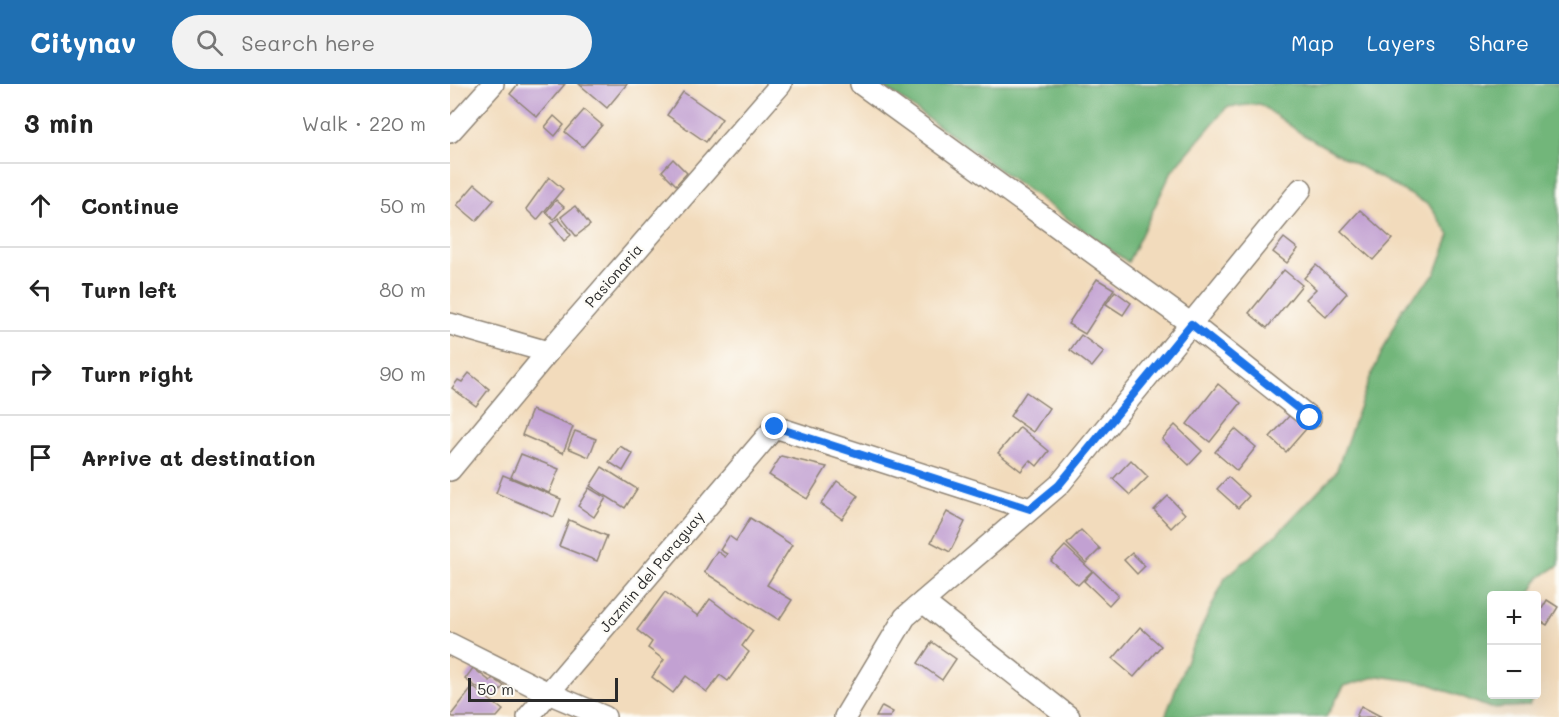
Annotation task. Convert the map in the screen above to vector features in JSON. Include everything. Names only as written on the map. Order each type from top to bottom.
[{"type":"street","points":[[450,132],[493,84]]},
{"type":"street","name":"Pasionaria","points":[[450,471],[548,352],[781,84]]},
{"type":"street","points":[[861,84],[1191,324],[1310,418]]},
{"type":"street","points":[[845,717],[904,617],[1059,485],[1301,189]]},
{"type":"street","points":[[450,324],[548,352]]},
{"type":"street","name":"Jazmin del Paraguay","points":[[528,717],[775,427],[1030,509]]},
{"type":"street","points":[[923,602],[1069,717]]},
{"type":"street","points":[[450,644],[548,693],[606,717]]},
{"type":"green space","points":[[880,84],[1559,84],[1559,565],[1539,578],[1531,591],[1487,591],[1487,699],[1532,699],[1529,706],[1490,708],[1427,683],[1379,676],[1344,686],[1326,717],[1165,717],[1189,654],[1225,578],[1277,534],[1336,472],[1369,380],[1403,307],[1435,274],[1450,235],[1429,205],[1302,134],[1260,104],[1227,107],[1172,171],[1128,262]]},
{"type":"building","points":[[518,84],[565,84],[537,117],[510,94]]},
{"type":"building","points":[[579,84],[627,84],[607,108]]},
{"type":"building","points":[[683,92],[722,119],[706,142],[667,115]]},
{"type":"building","points":[[584,110],[602,125],[583,147],[565,132]]},
{"type":"building","points":[[554,116],[564,125],[555,136],[545,127]]},
{"type":"building","points":[[673,159],[687,173],[676,185],[662,171]]},
{"type":"building","points":[[549,177],[563,189],[537,220],[526,209]]},
{"type":"building","points":[[475,184],[494,200],[476,221],[457,205]]},
{"type":"building","points":[[556,200],[564,207],[554,219],[546,212]]},
{"type":"building","points":[[575,206],[590,225],[576,236],[561,217]]},
{"type":"building","points":[[1360,210],[1392,239],[1373,260],[1341,231]]},
{"type":"building","points":[[558,218],[571,235],[564,241],[551,224]]},
{"type":"building","points":[[1284,238],[1298,249],[1287,263],[1273,252]]},
{"type":"building","points":[[1316,265],[1347,293],[1326,317],[1306,299],[1316,289],[1304,278]]},
{"type":"building","points":[[1284,270],[1302,285],[1267,328],[1249,313]]},
{"type":"building","points":[[1097,279],[1114,289],[1085,334],[1068,324]]},
{"type":"building","points":[[1115,291],[1131,303],[1123,315],[1106,304]]},
{"type":"building","points":[[1081,335],[1104,352],[1092,367],[1070,350]]},
{"type":"building","points":[[469,373],[489,389],[476,406],[452,388],[458,380],[462,382]]},
{"type":"building","points":[[1218,384],[1241,403],[1210,442],[1187,424]]},
{"type":"building","points":[[1026,392],[1049,408],[1033,432],[1010,416]]},
{"type":"building","points":[[532,410],[573,427],[563,453],[522,435]]},
{"type":"building","points":[[1290,415],[1306,429],[1286,452],[1270,437]]},
{"type":"building","points":[[1175,425],[1202,451],[1189,465],[1162,439]]},
{"type":"building","points":[[1020,427],[1049,451],[1037,466],[1030,460],[1021,471],[998,453]]},
{"type":"building","points":[[1235,429],[1256,447],[1237,471],[1215,452]]},
{"type":"building","points":[[575,431],[596,439],[589,457],[568,448]]},
{"type":"building","points":[[620,446],[633,454],[623,471],[609,462]]},
{"type":"building","points":[[521,454],[559,469],[549,493],[511,477]]},
{"type":"building","points":[[781,456],[827,467],[807,499],[769,475]]},
{"type":"building","points":[[1131,460],[1148,477],[1130,495],[1113,479]]},
{"type":"building","points":[[602,467],[637,489],[625,508],[590,486]]},
{"type":"building","points":[[503,475],[561,499],[554,517],[496,493]]},
{"type":"building","points":[[1228,477],[1249,496],[1238,508],[1217,489]]},
{"type":"building","points":[[837,481],[858,496],[842,519],[821,504]]},
{"type":"building","points":[[589,488],[606,498],[594,517],[578,506]]},
{"type":"building","points":[[1168,496],[1185,514],[1171,528],[1154,510]]},
{"type":"building","points":[[947,512],[965,522],[950,552],[931,542]]},
{"type":"building","points":[[750,518],[792,545],[767,585],[792,600],[779,620],[704,572],[717,551],[725,557],[727,554],[720,550],[729,536],[736,541]]},
{"type":"building","points":[[569,520],[607,536],[597,561],[559,546]]},
{"type":"building","points":[[1081,530],[1100,549],[1086,563],[1067,544]]},
{"type":"building","points":[[1065,546],[1092,571],[1078,585],[1051,561]]},
{"type":"building","points":[[1132,553],[1145,566],[1137,574],[1124,560]]},
{"type":"building","points":[[1093,571],[1118,595],[1109,605],[1084,581]]},
{"type":"building","points":[[665,592],[698,616],[710,599],[753,631],[742,646],[749,652],[728,681],[720,675],[707,692],[686,676],[673,693],[652,677],[664,660],[648,648],[652,642],[637,630]]},
{"type":"building","points":[[1547,600],[1558,607],[1547,625],[1541,622],[1541,610]]},
{"type":"building","points":[[1140,627],[1161,646],[1134,677],[1113,659]]},
{"type":"building","points":[[932,642],[956,659],[942,680],[918,663]]},
{"type":"building","points":[[473,668],[490,681],[493,678],[504,686],[494,699],[465,679]]},
{"type":"building","points":[[473,687],[503,710],[497,717],[453,717],[451,715]]},
{"type":"building","points":[[882,706],[893,712],[890,717],[876,717]]},
{"type":"building","points":[[1361,706],[1382,717],[1356,717]]},
{"type":"route","points":[[775,427],[1030,509],[1059,485],[1191,324],[1310,418]]}]
